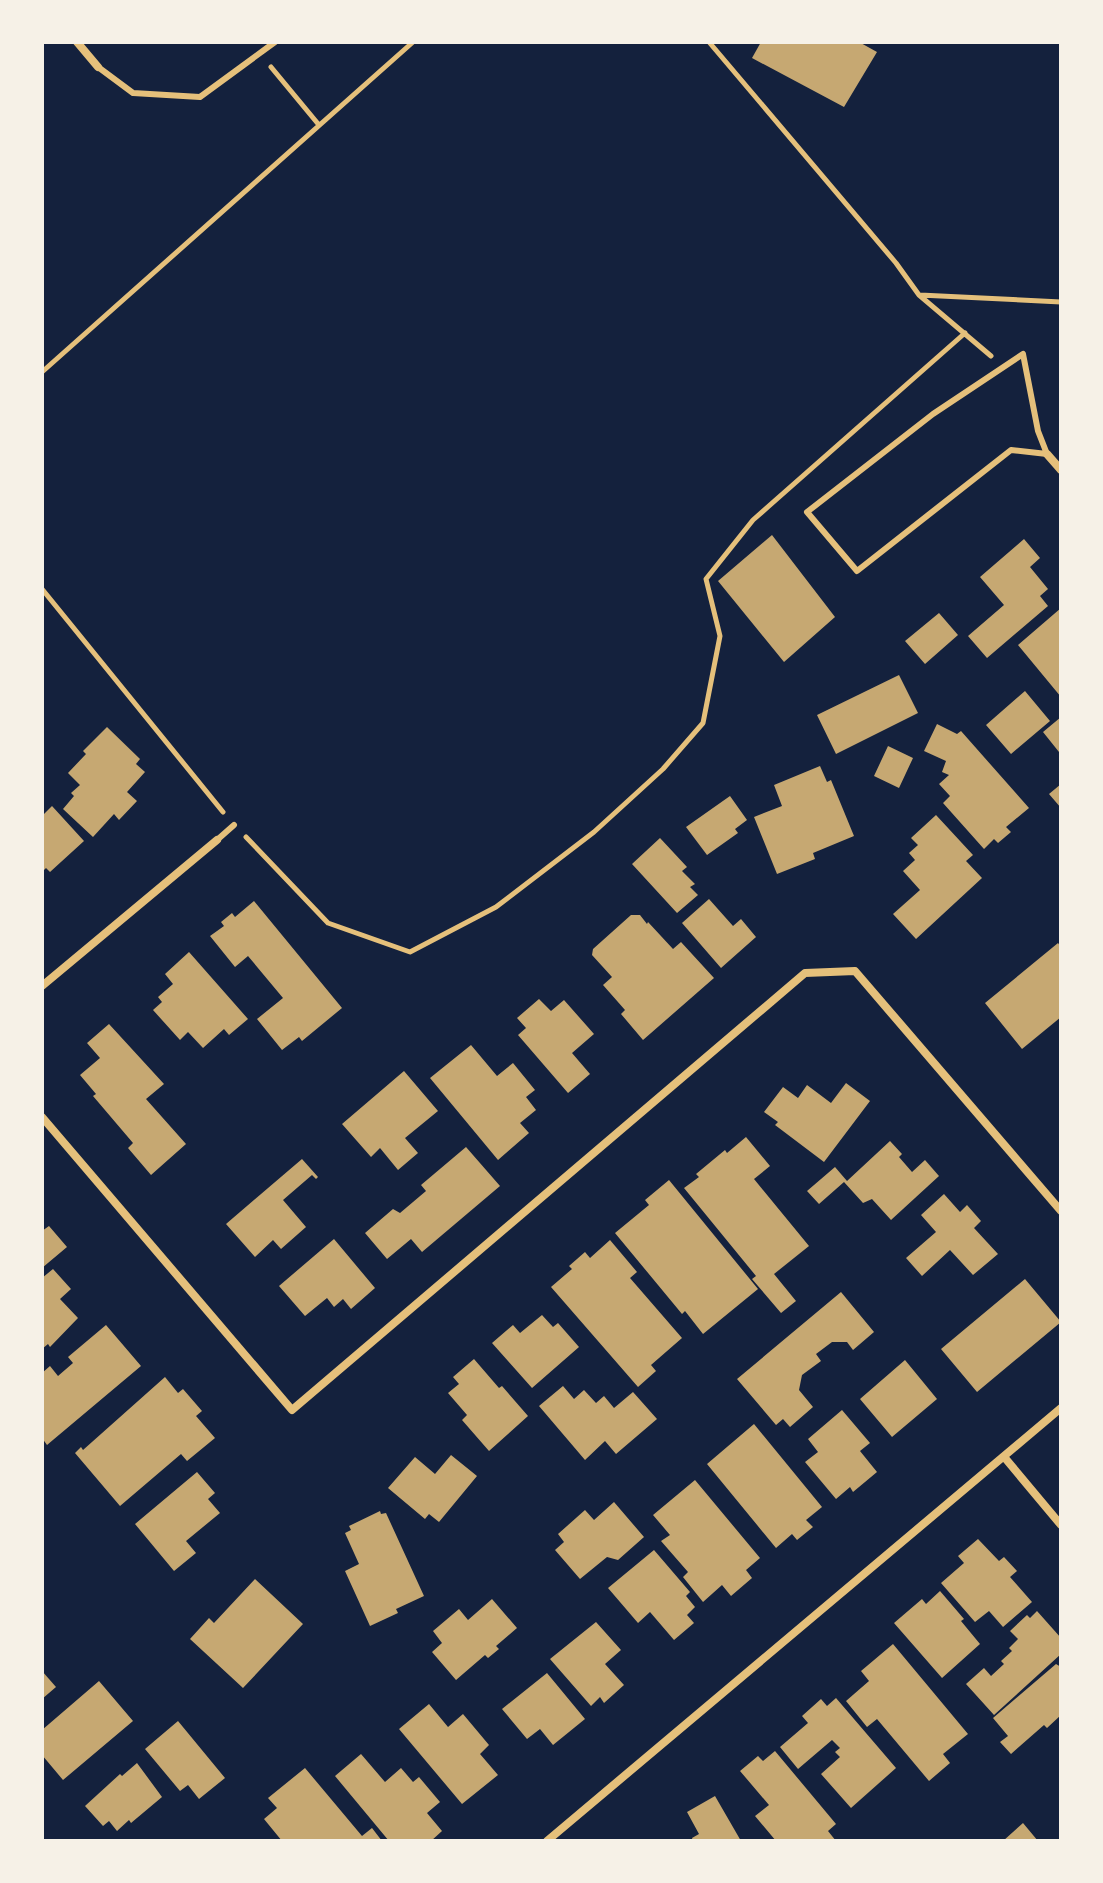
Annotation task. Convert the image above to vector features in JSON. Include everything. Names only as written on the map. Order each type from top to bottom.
[{"type":"street","points":[[77,42],[98,67]]},
{"type":"street","points":[[1047,454],[1061,470]]},
{"type":"street","points":[[42,986],[217,840]]},
{"type":"street","points":[[42,1117],[292,1410],[805,973],[855,971],[1061,1211]]},
{"type":"street","points":[[547,1841],[1061,1408]]},
{"type":"street","points":[[1005,1458],[1061,1525]]},
{"type":"lane","points":[[98,67],[133,93],[200,97],[275,42]]},
{"type":"lane","points":[[1023,354],[1038,431],[1047,454],[1011,450],[857,571],[807,512],[933,414],[1023,354]]},
{"type":"lane","points":[[217,840],[234,825]]},
{"type":"path","points":[[42,372],[413,42]]},
{"type":"path","points":[[709,42],[896,263],[919,295],[1003,367]]},
{"type":"path","points":[[261,55],[319,125]]},
{"type":"path","points":[[919,295],[1061,302]]},
{"type":"path","points":[[42,589],[234,825],[328,923],[410,952],[496,907],[594,832],[663,769],[703,723],[720,636],[706,579],[753,520],[965,333]]},
{"type":"building","points":[[761,42],[859,42],[877,52],[844,107],[752,58]]},
{"type":"building","points":[[772,535],[835,617],[784,662],[718,581]]},
{"type":"building","points":[[1024,539],[1040,558],[1030,567],[1048,589],[1040,596],[1048,606],[987,658],[968,636],[1004,605],[980,577]]},
{"type":"building","points":[[1061,608],[1061,697],[1018,645]]},
{"type":"building","points":[[939,613],[958,635],[925,664],[905,641]]},
{"type":"building","points":[[899,675],[918,713],[836,754],[817,715]]},
{"type":"building","points":[[1025,691],[1050,721],[1011,754],[986,725]]},
{"type":"building","points":[[1061,717],[1061,751],[1059,752],[1043,732]]},
{"type":"building","points":[[937,724],[957,734],[961,731],[1029,808],[1006,827],[1011,832],[998,843],[994,839],[984,849],[943,803],[950,796],[939,784],[949,775],[942,772],[946,761],[924,751]]},
{"type":"building","points":[[107,727],[140,759],[136,764],[145,772],[127,792],[137,801],[119,820],[114,814],[93,837],[63,809],[74,796],[71,793],[80,785],[68,773],[86,754],[83,751]]},
{"type":"building","points":[[888,746],[913,758],[899,788],[874,776]]},
{"type":"building","points":[[820,766],[827,782],[831,780],[854,836],[813,853],[815,859],[777,874],[754,817],[782,806],[774,785]]},
{"type":"building","points":[[1061,784],[1061,808],[1049,794]]},
{"type":"building","points":[[730,796],[747,820],[735,829],[738,833],[707,855],[686,827]]},
{"type":"building","points":[[52,806],[84,841],[50,872],[46,868],[42,872],[42,812],[44,814]]},
{"type":"building","points":[[936,815],[973,855],[966,861],[982,878],[916,939],[893,914],[920,890],[903,871],[915,860],[909,853],[918,845],[911,838]]},
{"type":"building","points":[[660,838],[687,867],[682,871],[695,884],[690,887],[698,895],[677,913],[632,864]]},
{"type":"building","points":[[709,899],[733,926],[741,919],[756,937],[721,968],[682,923]]},
{"type":"building","points":[[254,901],[342,1008],[302,1041],[299,1037],[282,1050],[257,1019],[283,998],[248,956],[235,967],[210,936],[224,926],[221,922],[232,913],[235,917]]},
{"type":"building","points":[[631,915],[640,915],[673,949],[681,942],[714,978],[643,1040],[621,1014],[625,1010],[603,985],[612,977],[592,955],[593,949]]},
{"type":"building","points":[[1058,943],[1061,947],[1061,1017],[1022,1049],[985,1003]]},
{"type":"building","points":[[189,952],[248,1019],[229,1035],[224,1029],[203,1048],[188,1032],[180,1040],[153,1010],[162,1002],[158,997],[173,984],[165,974]]},
{"type":"building","points":[[539,999],[551,1011],[564,1000],[594,1034],[572,1053],[590,1074],[568,1093],[518,1035],[526,1028],[517,1018]]},
{"type":"building","points":[[109,1024],[164,1084],[146,1099],[186,1144],[151,1175],[128,1148],[133,1143],[93,1096],[96,1094],[80,1075],[100,1058],[87,1043]]},
{"type":"building","points":[[471,1045],[497,1076],[513,1063],[535,1090],[526,1097],[536,1110],[520,1123],[529,1133],[498,1160],[430,1078]]},
{"type":"building","points":[[404,1071],[438,1111],[405,1138],[418,1153],[398,1170],[380,1148],[371,1157],[342,1124]]},
{"type":"building","points":[[846,1083],[870,1101],[824,1162],[775,1125],[778,1122],[764,1112],[783,1087],[798,1098],[807,1085],[831,1103]]},
{"type":"building","points":[[746,1137],[770,1166],[754,1179],[809,1246],[774,1274],[796,1301],[781,1313],[752,1279],[756,1276],[684,1188],[725,1150],[727,1153]]},
{"type":"building","points":[[890,1141],[912,1172],[925,1160],[939,1176],[891,1220],[872,1199],[863,1203],[844,1182],[819,1204],[807,1191],[835,1167],[847,1181]]},
{"type":"building","points":[[466,1147],[500,1186],[422,1252],[411,1239],[387,1259],[365,1233],[393,1209],[400,1213],[426,1191],[421,1185]]},
{"type":"building","points":[[302,1159],[318,1177],[316,1179],[312,1175],[283,1200],[306,1227],[281,1249],[273,1240],[255,1257],[226,1224]]},
{"type":"building","points":[[669,1180],[758,1289],[703,1334],[685,1311],[682,1314],[615,1233],[649,1205],[645,1200]]},
{"type":"building","points":[[944,1194],[960,1212],[967,1205],[981,1221],[974,1228],[998,1254],[973,1275],[950,1250],[922,1276],[906,1258],[936,1232],[921,1215]]},
{"type":"building","points":[[49,1226],[67,1247],[42,1268],[42,1231]]},
{"type":"building","points":[[334,1239],[375,1288],[351,1309],[343,1299],[334,1307],[327,1298],[305,1316],[279,1286]]},
{"type":"building","points":[[610,1240],[637,1272],[630,1278],[682,1338],[651,1365],[656,1371],[638,1387],[551,1287],[572,1269],[569,1266],[585,1252],[590,1258]]},
{"type":"building","points":[[53,1269],[71,1289],[60,1299],[78,1318],[50,1347],[48,1344],[42,1349],[42,1278]]},
{"type":"building","points":[[1025,1279],[1061,1322],[977,1392],[941,1349]]},
{"type":"building","points":[[841,1292],[874,1332],[853,1350],[847,1342],[832,1342],[816,1354],[821,1361],[802,1375],[799,1390],[813,1407],[790,1427],[783,1419],[776,1425],[737,1379]]},
{"type":"building","points":[[542,1315],[553,1327],[558,1323],[579,1347],[532,1388],[492,1343],[513,1325],[520,1333]]},
{"type":"building","points":[[106,1325],[141,1366],[47,1445],[42,1438],[42,1373],[50,1366],[58,1376],[73,1363],[68,1357]]},
{"type":"building","points":[[474,1359],[528,1416],[489,1451],[462,1420],[467,1415],[448,1393],[459,1384],[453,1377]]},
{"type":"building","points":[[905,1360],[937,1399],[892,1437],[860,1399]]},
{"type":"building","points":[[165,1377],[178,1393],[183,1389],[202,1411],[196,1416],[215,1438],[187,1461],[181,1454],[120,1506],[75,1453],[81,1447],[83,1450]]},
{"type":"building","points":[[563,1386],[574,1399],[584,1390],[596,1403],[604,1396],[614,1408],[633,1392],[657,1419],[616,1454],[605,1441],[585,1460],[539,1406]]},
{"type":"building","points":[[842,1410],[870,1443],[860,1451],[877,1472],[853,1492],[850,1487],[836,1499],[805,1462],[818,1452],[808,1439]]},
{"type":"building","points":[[754,1424],[822,1507],[806,1520],[813,1527],[797,1540],[792,1534],[776,1548],[707,1464]]},
{"type":"building","points":[[451,1455],[477,1476],[439,1522],[429,1514],[425,1519],[388,1488],[415,1457],[435,1474]]},
{"type":"building","points":[[197,1472],[215,1493],[208,1499],[220,1513],[186,1541],[196,1553],[174,1571],[135,1524]]},
{"type":"building","points":[[695,1480],[760,1558],[746,1570],[752,1578],[731,1596],[722,1585],[703,1602],[683,1577],[688,1572],[661,1541],[670,1535],[653,1515]]},
{"type":"building","points":[[614,1502],[644,1537],[618,1560],[607,1557],[580,1579],[555,1550],[564,1542],[558,1534],[585,1510],[594,1520]]},
{"type":"building","points":[[380,1511],[381,1514],[386,1513],[424,1596],[370,1626],[345,1571],[359,1564],[345,1533],[351,1530],[349,1526]]},
{"type":"building","points":[[978,1539],[999,1561],[1004,1557],[1017,1571],[1010,1577],[1032,1602],[1003,1627],[989,1611],[975,1622],[941,1583],[964,1563],[958,1556]]},
{"type":"building","points":[[654,1550],[690,1592],[686,1596],[695,1607],[687,1615],[694,1623],[674,1640],[650,1612],[638,1623],[608,1588]]},
{"type":"building","points":[[255,1579],[303,1624],[243,1688],[190,1639],[209,1618],[214,1623]]},
{"type":"building","points":[[940,1591],[980,1644],[942,1678],[894,1623],[922,1599],[926,1604]]},
{"type":"building","points":[[492,1599],[517,1628],[496,1646],[499,1649],[488,1658],[485,1655],[456,1680],[432,1652],[442,1643],[433,1631],[459,1609],[468,1620]]},
{"type":"building","points":[[1037,1611],[1061,1638],[1061,1654],[994,1715],[966,1684],[984,1668],[991,1676],[1004,1664],[1001,1661],[1012,1651],[1009,1648],[1018,1639],[1010,1631],[1027,1615],[1030,1618]]},
{"type":"building","points":[[596,1622],[621,1650],[605,1664],[624,1685],[604,1703],[600,1697],[591,1706],[550,1659]]},
{"type":"building","points":[[893,1644],[968,1734],[943,1754],[950,1763],[929,1781],[877,1719],[867,1727],[846,1701],[869,1681],[861,1671]]},
{"type":"building","points":[[1056,1664],[1061,1667],[1061,1715],[1047,1728],[1044,1725],[1011,1754],[1000,1742],[1008,1736],[993,1718]]},
{"type":"building","points":[[42,1671],[56,1687],[42,1699]]},
{"type":"building","points":[[547,1673],[585,1719],[553,1745],[540,1729],[527,1739],[502,1709]]},
{"type":"building","points":[[99,1681],[133,1721],[63,1780],[42,1755],[42,1730]]},
{"type":"building","points":[[836,1698],[896,1768],[851,1808],[821,1774],[840,1757],[835,1752],[840,1748],[832,1740],[798,1769],[780,1747],[808,1723],[802,1716],[821,1699],[827,1706]]},
{"type":"building","points":[[429,1704],[448,1727],[463,1714],[489,1745],[480,1754],[498,1775],[462,1804],[399,1729]]},
{"type":"building","points":[[178,1721],[225,1778],[199,1799],[188,1785],[180,1791],[145,1749]]},
{"type":"building","points":[[775,1751],[836,1824],[828,1831],[836,1841],[776,1841],[755,1816],[769,1805],[740,1771],[758,1756],[763,1761]]},
{"type":"building","points":[[361,1754],[385,1782],[401,1768],[413,1782],[419,1777],[440,1802],[427,1813],[442,1831],[431,1841],[389,1841],[335,1776]]},
{"type":"building","points":[[137,1763],[162,1797],[117,1831],[109,1821],[103,1826],[85,1806]]},
{"type":"building","points":[[305,1768],[362,1836],[372,1828],[382,1841],[282,1841],[264,1819],[277,1808],[268,1798]]},
{"type":"building","points":[[715,1796],[741,1841],[693,1841],[692,1838],[699,1834],[687,1812]]},
{"type":"building","points":[[1023,1823],[1038,1841],[1003,1841]]}]
